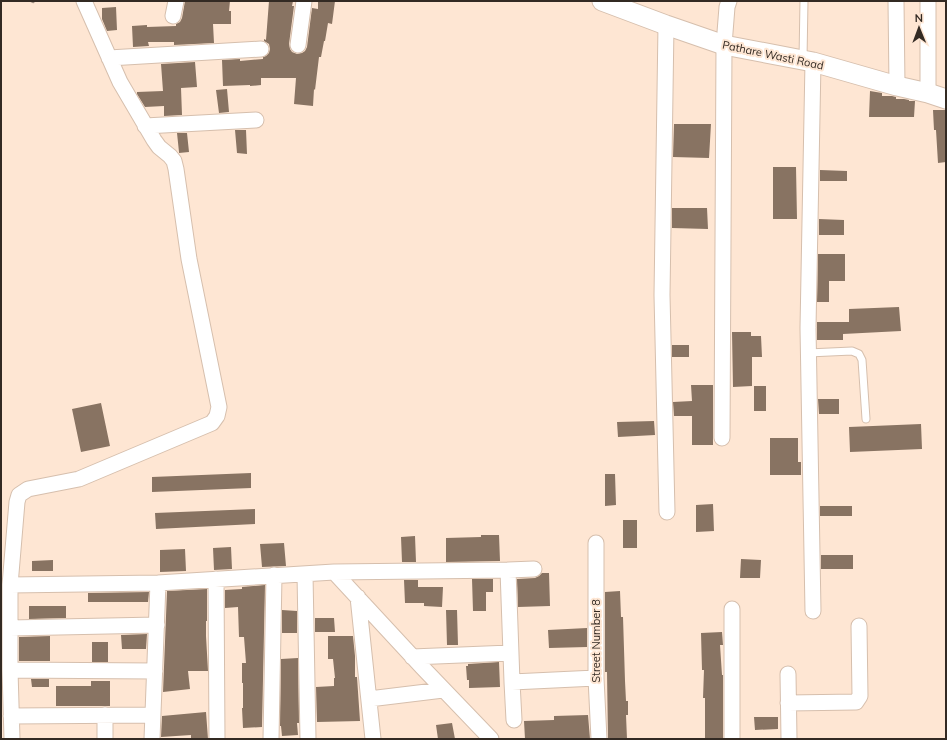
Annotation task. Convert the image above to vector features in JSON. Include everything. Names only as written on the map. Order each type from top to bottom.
[{"type":"street","points":[[12,739],[7,674],[10,628],[5,605],[10,585],[17,502],[20,495],[28,489],[79,479],[90,475],[212,423],[217,416],[219,407],[189,259],[174,161],[159,147],[145,126],[120,82],[84,1]]},
{"type":"street","points":[[298,45],[304,1]]},
{"type":"street","name":"Pathare Wasti Road","points":[[602,1],[724,45],[808,61],[897,86],[928,93],[946,100]]},
{"type":"street","points":[[722,438],[724,45],[727,7],[729,1]]},
{"type":"street","points":[[896,1],[897,86]]},
{"type":"street","points":[[928,1],[928,93]]},
{"type":"street","points":[[666,25],[662,295],[667,512]]},
{"type":"street","points":[[109,58],[260,50]]},
{"type":"street","points":[[808,61],[808,353],[813,611]]},
{"type":"street","points":[[145,126],[256,120]]},
{"type":"street","name":"Street Number 8","points":[[596,543],[596,678],[599,739]]},
{"type":"street","points":[[10,585],[158,583],[334,572],[534,569]]},
{"type":"street","points":[[508,570],[510,653],[514,720]]},
{"type":"street","points":[[334,572],[443,690],[491,739]]},
{"type":"street","points":[[305,574],[308,739]]},
{"type":"street","points":[[272,739],[274,575]]},
{"type":"street","points":[[216,579],[217,739]]},
{"type":"street","points":[[152,739],[158,583]]},
{"type":"street","points":[[358,597],[373,739]]},
{"type":"street","points":[[732,609],[732,739]]},
{"type":"street","points":[[10,628],[157,625]]},
{"type":"street","points":[[788,703],[856,702],[860,696],[859,626]]},
{"type":"street","points":[[412,657],[510,653]]},
{"type":"street","points":[[7,674],[155,671]]},
{"type":"street","points":[[788,674],[788,739]]},
{"type":"street","points":[[512,682],[596,678]]},
{"type":"street","points":[[369,699],[443,690]]},
{"type":"street","points":[[104,715],[105,739]]},
{"type":"street","points":[[11,716],[153,715]]},
{"type":"lane","points":[[804,1],[808,61]]},
{"type":"lane","points":[[808,353],[852,351],[859,354],[862,360],[866,419]]},
{"type":"building","points":[[185,1],[230,1],[229,11],[231,11],[231,24],[213,24],[214,43],[174,45],[174,42],[148,42],[149,46],[133,47],[132,26],[176,26],[182,18]]},
{"type":"building","points":[[269,1],[293,1],[292,6],[294,6],[289,44],[292,52],[297,54],[305,51],[307,47],[312,8],[318,9],[318,1],[335,1],[332,24],[328,23],[321,57],[319,57],[313,106],[294,104],[296,78],[261,78],[261,85],[223,86],[222,60],[240,59],[240,61],[263,59],[263,57],[269,53],[269,44],[264,41],[264,39],[266,40]]},
{"type":"building","points":[[116,7],[117,30],[107,31],[102,19],[102,8]]},
{"type":"building","points":[[195,62],[197,87],[181,88],[182,115],[164,116],[164,106],[145,107],[137,92],[163,91],[161,64]]},
{"type":"building","points":[[227,89],[229,112],[219,113],[216,90]]},
{"type":"building","points":[[870,91],[882,93],[882,96],[892,96],[896,97],[896,99],[915,101],[914,117],[869,117]]},
{"type":"building","points":[[933,110],[946,110],[946,162],[938,163]]},
{"type":"building","points":[[674,124],[711,124],[709,158],[673,157]]},
{"type":"building","points":[[235,130],[246,130],[247,154],[237,153]]},
{"type":"building","points":[[177,133],[187,133],[189,152],[179,153]]},
{"type":"building","points":[[773,167],[796,167],[797,219],[773,219]]},
{"type":"building","points":[[820,170],[847,171],[847,181],[820,181]]},
{"type":"building","points":[[672,208],[707,208],[708,229],[672,228]]},
{"type":"building","points":[[819,219],[844,220],[844,235],[819,235]]},
{"type":"building","points":[[818,254],[845,254],[845,281],[829,281],[829,302],[817,302]]},
{"type":"building","points":[[899,307],[901,331],[843,334],[843,340],[817,340],[817,322],[849,322],[849,309]]},
{"type":"building","points":[[732,332],[751,332],[751,336],[761,336],[762,357],[752,357],[752,386],[733,387]]},
{"type":"building","points":[[672,345],[689,345],[689,357],[672,357]]},
{"type":"building","points":[[691,385],[713,385],[713,445],[692,445],[692,416],[674,416],[673,402],[692,401]]},
{"type":"building","points":[[754,386],[766,386],[766,411],[754,411]]},
{"type":"building","points":[[818,399],[839,399],[839,414],[819,414]]},
{"type":"building","points":[[101,403],[110,446],[81,452],[72,409]]},
{"type":"building","points":[[654,421],[655,435],[618,437],[617,422]]},
{"type":"building","points":[[921,424],[922,449],[850,452],[849,427]]},
{"type":"building","points":[[770,438],[798,438],[798,462],[801,462],[801,475],[770,475]]},
{"type":"building","points":[[251,473],[251,488],[152,492],[152,477]]},
{"type":"building","points":[[605,474],[615,474],[616,505],[605,506]]},
{"type":"building","points":[[713,504],[714,531],[696,532],[696,505]]},
{"type":"building","points":[[820,506],[852,506],[852,516],[820,516]]},
{"type":"building","points":[[255,509],[255,524],[156,529],[155,513]]},
{"type":"building","points":[[623,520],[637,520],[637,548],[623,548]]},
{"type":"building","points":[[481,535],[499,535],[500,561],[446,562],[446,538],[481,537]]},
{"type":"building","points":[[415,536],[416,562],[402,562],[401,537]]},
{"type":"building","points":[[284,543],[286,566],[262,567],[260,544]]},
{"type":"building","points":[[231,547],[232,569],[214,570],[213,548]]},
{"type":"building","points":[[185,549],[186,571],[160,572],[160,550]]},
{"type":"building","points":[[821,555],[853,555],[853,569],[821,569]]},
{"type":"building","points":[[741,559],[761,560],[760,578],[740,578]]},
{"type":"building","points":[[53,560],[53,571],[32,571],[32,561]]},
{"type":"building","points":[[542,573],[549,573],[550,606],[518,607],[517,579],[535,578]]},
{"type":"building","points":[[472,579],[493,579],[493,592],[486,592],[486,611],[473,611]]},
{"type":"building","points":[[404,580],[418,580],[418,587],[443,587],[442,607],[424,606],[424,603],[405,603]]},
{"type":"building","points":[[265,585],[262,727],[243,728],[242,663],[246,663],[244,637],[239,637],[238,607],[225,608],[225,590]]},
{"type":"building","points":[[207,589],[206,636],[208,671],[188,671],[190,689],[163,692],[167,591]]},
{"type":"building","points":[[620,591],[621,617],[623,617],[626,701],[628,701],[628,715],[626,715],[627,739],[608,739],[607,672],[605,672],[605,592]]},
{"type":"building","points":[[149,592],[148,602],[88,602],[88,593]]},
{"type":"building","points":[[29,606],[66,606],[66,618],[29,619]]},
{"type":"building","points":[[282,610],[297,611],[297,633],[282,633]]},
{"type":"building","points":[[446,610],[457,610],[458,645],[447,645]]},
{"type":"building","points":[[315,618],[334,618],[335,632],[315,632]]},
{"type":"building","points":[[587,628],[587,647],[549,648],[548,630]]},
{"type":"building","points":[[722,632],[723,645],[720,645],[723,675],[723,739],[705,739],[705,698],[703,698],[704,670],[702,670],[701,633]]},
{"type":"building","points":[[147,634],[146,649],[122,649],[121,635]]},
{"type":"building","points":[[50,636],[50,661],[19,661],[19,637]]},
{"type":"building","points":[[328,636],[353,636],[355,677],[357,677],[360,721],[317,722],[316,687],[334,686],[335,678],[333,659],[328,659]]},
{"type":"building","points":[[92,642],[108,642],[108,662],[92,662]]},
{"type":"building","points":[[298,658],[298,735],[282,736],[280,726],[281,659]]},
{"type":"building","points":[[499,662],[500,687],[469,688],[466,666],[468,666],[468,664]]},
{"type":"building","points":[[31,679],[49,679],[49,687],[32,687]]},
{"type":"building","points":[[91,681],[110,681],[110,706],[56,706],[56,686],[91,686]]},
{"type":"building","points":[[206,712],[208,739],[191,739],[191,735],[161,737],[162,716]]},
{"type":"building","points":[[588,715],[590,739],[525,739],[524,721],[554,720],[554,716]]},
{"type":"building","points":[[754,717],[778,717],[778,729],[755,730]]},
{"type":"building","points":[[452,723],[455,739],[438,739],[436,725]]}]
